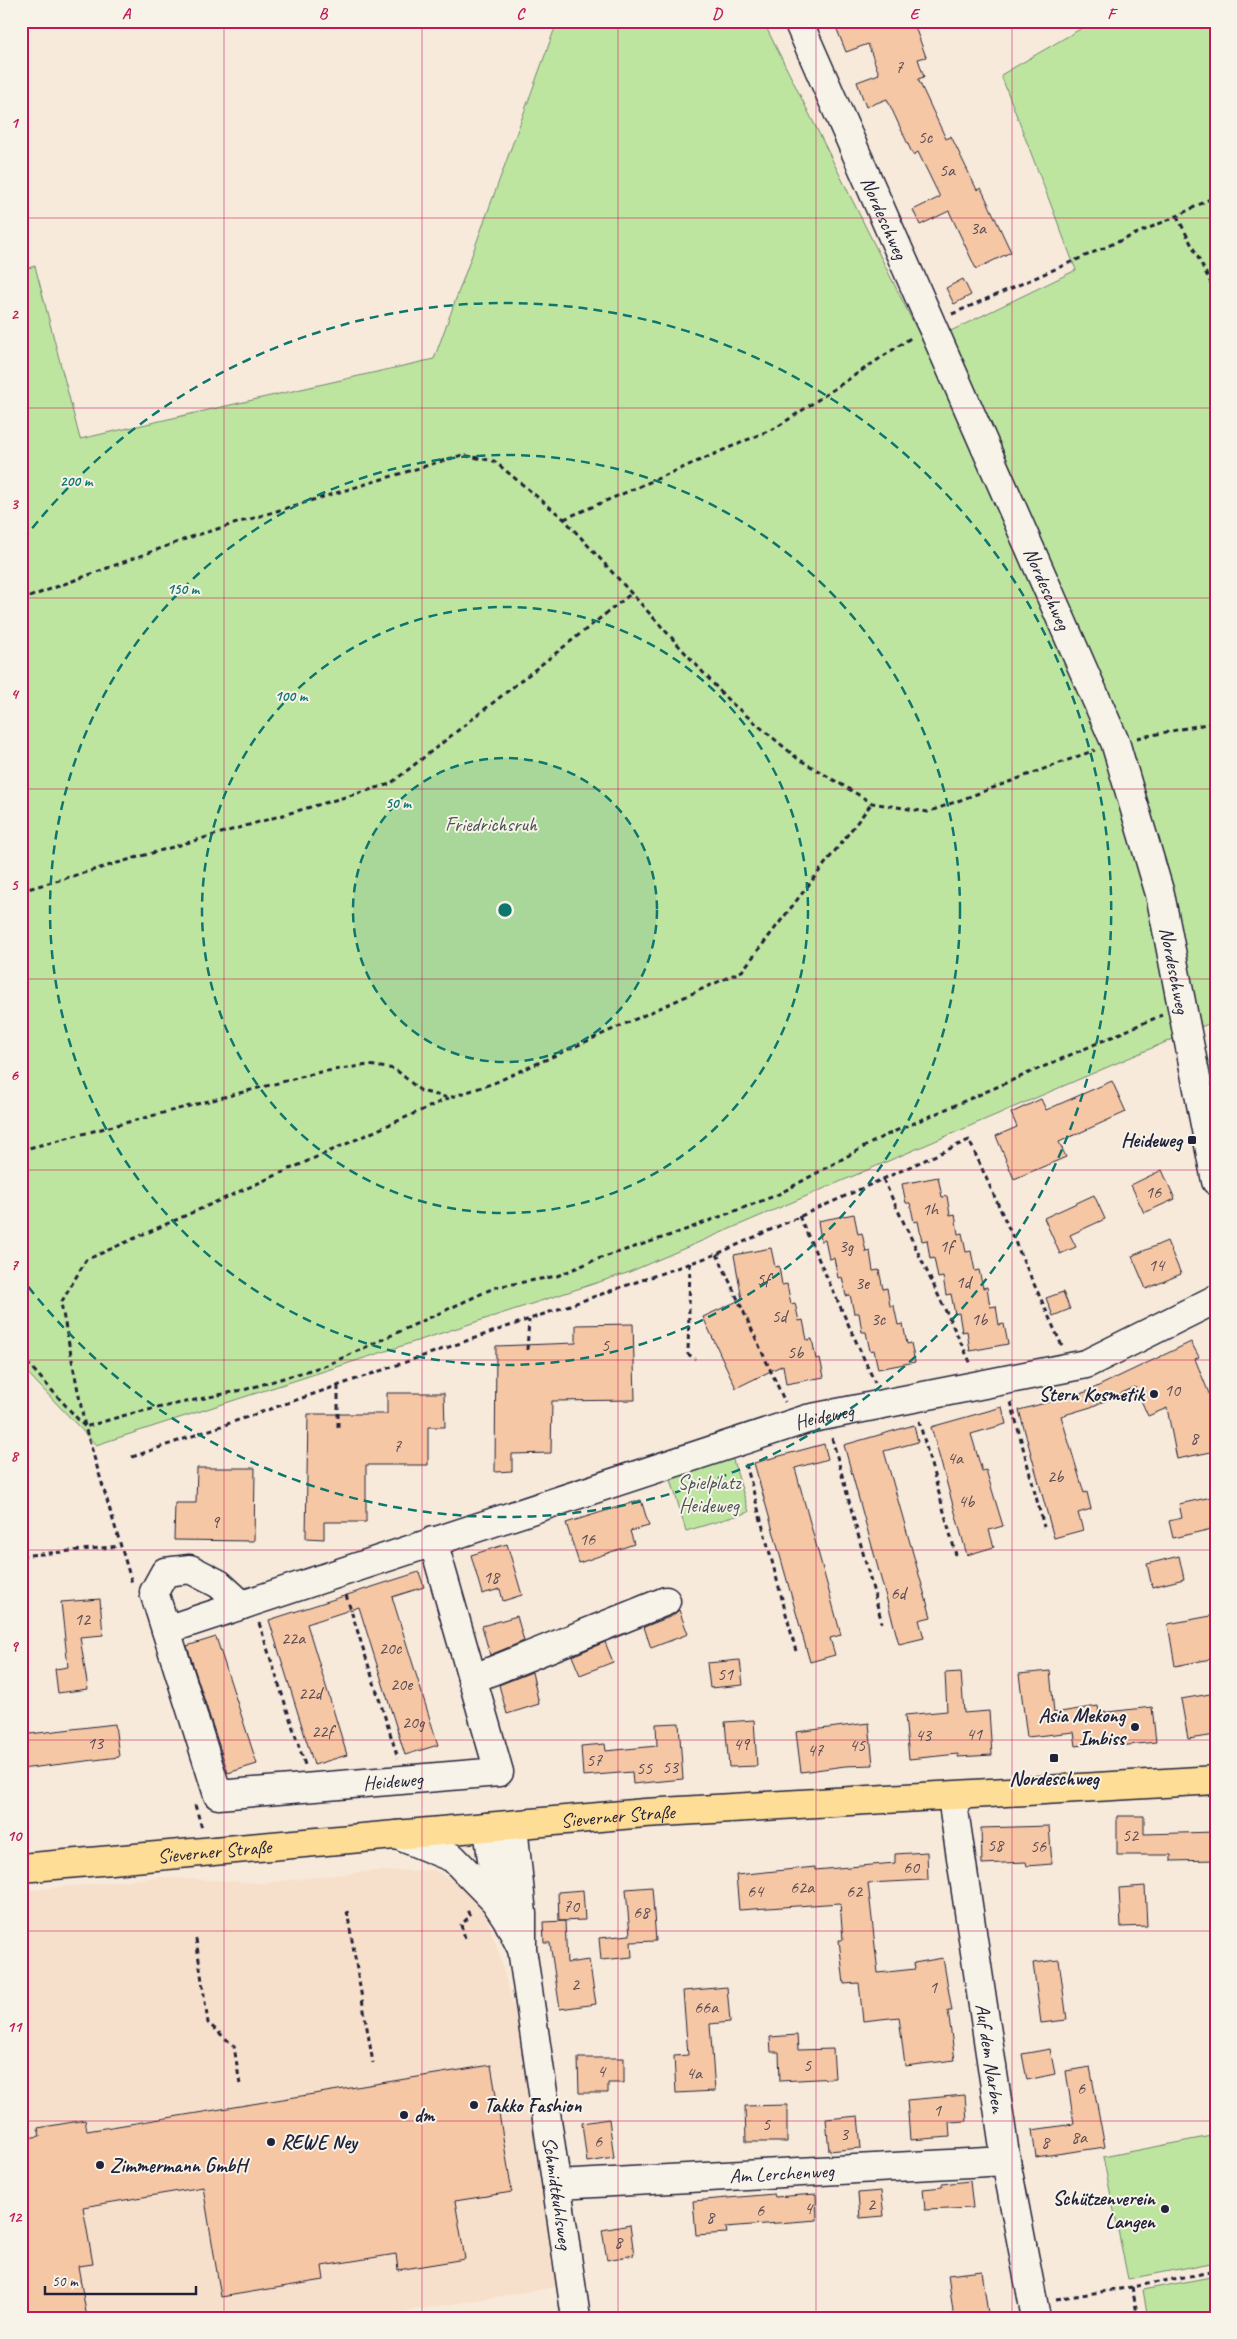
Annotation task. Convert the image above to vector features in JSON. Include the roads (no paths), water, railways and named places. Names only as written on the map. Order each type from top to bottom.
[{"type":"main road","name":"Sieverner Straße","points":[[21,1868],[684,1811],[952,1797],[1216,1780]]},
{"type":"street","name":"Nordeschweg","points":[[798,21],[1115,742],[1160,894],[1216,1181]]},
{"type":"street","name":"Heideweg","points":[[166,1630],[795,1423],[826,1415],[1086,1364],[1216,1299]]},
{"type":"street","name":"Heideweg","points":[[247,1603],[219,1584],[190,1569],[165,1572],[154,1592],[218,1795],[499,1772],[433,1541]]},
{"type":"street","points":[[472,1679],[666,1600]]},
{"type":"street","name":"Auf dem Narben","points":[[952,1797],[1006,2161],[1035,2310]]},
{"type":"street","name":"Schmidtkuhlsweg","points":[[500,1826],[494,1876],[507,1919],[522,1949]]},
{"type":"street","name":"Schmidtkuhlsweg","points":[[500,1826],[522,1914],[522,1949],[576,2318]]},
{"type":"street","name":"Schmidtkuhlsweg","points":[[397,1835],[454,1858],[483,1887],[507,1919]]},
{"type":"street","name":"Am Lerchenweg","points":[[557,2185],[1006,2161]]},
{"type":"place","name":"Heideweg","points":[[1192,1140]]},
{"type":"place","name":"Stern Kosmetik","points":[[1154,1394]]},
{"type":"place","name":"Asia Mekong Imbiss","points":[[1135,1727]]},
{"type":"place","name":"Nordeschweg","points":[[1054,1758]]},
{"type":"place","name":"Takko Fashion","points":[[474,2105]]},
{"type":"place","name":"dm","points":[[404,2115]]},
{"type":"place","name":"REWE Ney","points":[[271,2142]]},
{"type":"place","name":"Zimmermann GmbH","points":[[100,2165]]},
{"type":"place","name":"Schützenverein Langen","points":[[1165,2209]]},
{"type":"park label","name":"Friedrichsruh","points":[[491,824]]},
{"type":"park label","name":"Spielplatz Heideweg","points":[[709,1494]]}]
